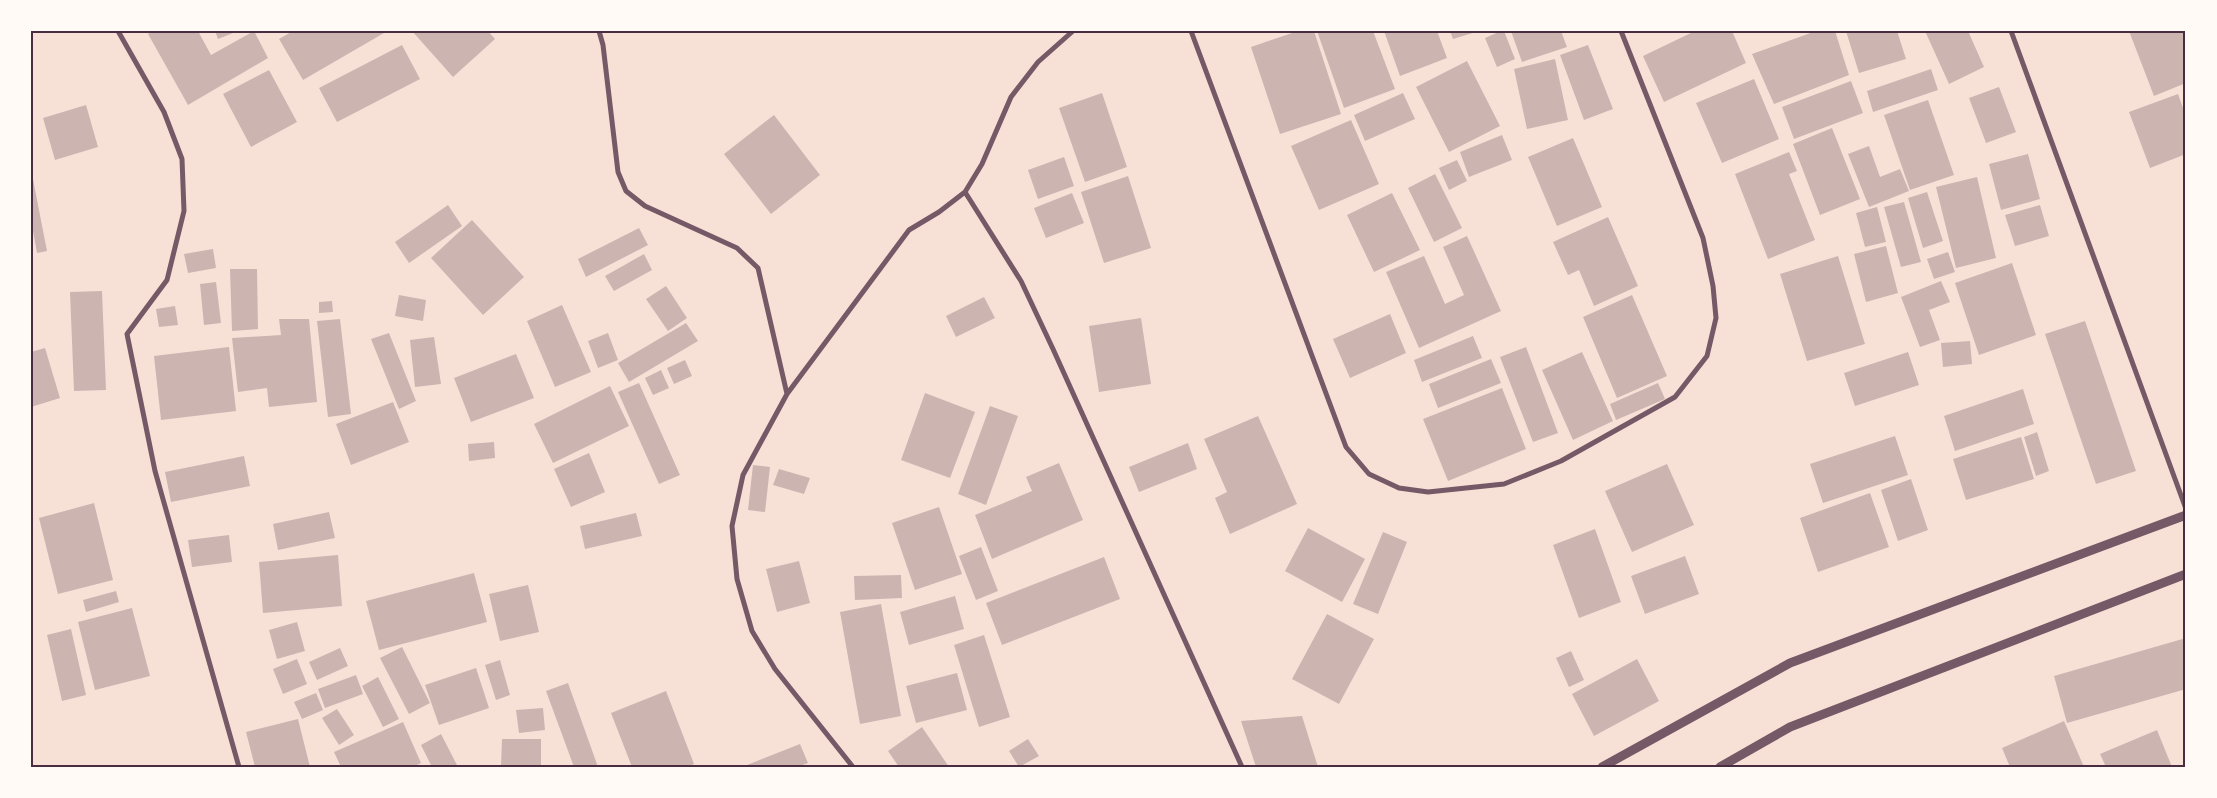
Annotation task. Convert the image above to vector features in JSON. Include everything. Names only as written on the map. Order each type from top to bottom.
[{"type":"street","points":[[118,31],[164,112],[182,159],[184,211],[167,280],[127,334],[155,471],[239,767]]},
{"type":"street","points":[[599,31],[603,45],[618,172],[626,191],[645,206],[737,248],[758,268],[788,394]]},
{"type":"street","points":[[853,767],[775,669],[752,631],[737,578],[732,526],[743,475],[788,394],[909,230],[939,212],[965,192],[982,164],[1011,97],[1038,62],[1073,31]]},
{"type":"street","points":[[1191,31],[1346,447],[1368,474],[1399,488],[1428,492],[1504,484],[1561,461],[1675,397],[1707,356],[1716,318],[1713,286],[1703,238],[1621,31]]},
{"type":"street","points":[[2011,31],[2186,509]]},
{"type":"street","points":[[965,192],[1021,282],[1037,315],[1242,767]]},
{"type":"street","points":[[1602,767],[1790,663],[2186,515]]},
{"type":"street","points":[[1720,767],[1790,726],[2186,574]]},
{"type":"building","points":[[153,31],[198,31],[211,55],[254,31],[268,58],[188,105],[148,34]]},
{"type":"building","points":[[215,31],[238,31],[218,39]]},
{"type":"building","points":[[293,31],[383,31],[384,33],[303,80],[279,39]]},
{"type":"building","points":[[412,31],[488,31],[495,39],[453,77]]},
{"type":"building","points":[[1298,31],[1314,31],[1341,114],[1280,134],[1251,47]]},
{"type":"building","points":[[1317,31],[1373,31],[1395,89],[1344,108]]},
{"type":"building","points":[[1384,31],[1437,31],[1447,58],[1400,76]]},
{"type":"building","points":[[1450,31],[1476,31],[1476,32],[1453,39]]},
{"type":"building","points":[[1504,31],[1515,59],[1497,67],[1485,38]]},
{"type":"building","points":[[1511,31],[1561,31],[1567,47],[1522,62]]},
{"type":"building","points":[[1695,31],[1732,31],[1746,63],[1664,102],[1643,56]]},
{"type":"building","points":[[1816,31],[1835,31],[1849,75],[1774,104],[1752,54]]},
{"type":"building","points":[[1846,31],[1897,31],[1906,59],[1859,73]]},
{"type":"building","points":[[1925,31],[1968,31],[1984,67],[1949,84]]},
{"type":"building","points":[[2129,31],[2186,31],[2186,83],[2154,96]]},
{"type":"building","points":[[402,45],[420,79],[337,122],[319,88]]},
{"type":"building","points":[[1588,45],[1613,109],[1584,120],[1560,55]]},
{"type":"building","points":[[1555,59],[1568,120],[1527,129],[1514,69]]},
{"type":"building","points":[[1467,61],[1500,126],[1449,152],[1416,87]]},
{"type":"building","points":[[1931,69],[1938,90],[1873,112],[1867,91]]},
{"type":"building","points":[[269,70],[297,122],[251,147],[223,94]]},
{"type":"building","points":[[1754,79],[1779,139],[1722,163],[1696,103]]},
{"type":"building","points":[[1851,81],[1863,113],[1794,139],[1782,107]]},
{"type":"building","points":[[1999,87],[2016,132],[1986,143],[1969,98]]},
{"type":"building","points":[[1102,93],[1127,167],[1085,182],[1059,108]]},
{"type":"building","points":[[1403,93],[1415,119],[1365,141],[1354,115]]},
{"type":"building","points":[[2178,94],[2186,116],[2186,154],[2150,168],[2129,112]]},
{"type":"building","points":[[1928,100],[1954,175],[1910,190],[1884,115]]},
{"type":"building","points":[[86,105],[98,147],[55,160],[43,118]]},
{"type":"building","points":[[774,115],[820,175],[771,214],[724,154]]},
{"type":"building","points":[[1351,120],[1379,184],[1319,210],[1291,146]]},
{"type":"building","points":[[1832,128],[1860,199],[1820,215],[1793,144]]},
{"type":"building","points":[[1502,135],[1512,160],[1469,177],[1460,152]]},
{"type":"building","points":[[1573,138],[1602,207],[1557,226],[1528,157]]},
{"type":"building","points":[[1869,146],[1880,177],[1900,169],[1909,191],[1869,207],[1848,154]]},
{"type":"building","points":[[1789,152],[1797,171],[1789,174],[1815,240],[1768,259],[1735,174]]},
{"type":"building","points":[[2028,154],[2040,199],[2001,210],[1989,164]]},
{"type":"building","points":[[1064,157],[1074,186],[1038,199],[1028,170]]},
{"type":"building","points":[[1457,160],[1467,181],[1449,190],[1439,168]]},
{"type":"building","points":[[31,169],[47,251],[37,253],[31,220]]},
{"type":"building","points":[[1435,174],[1462,228],[1434,242],[1408,188]]},
{"type":"building","points":[[1128,176],[1151,248],[1104,263],[1081,192]]},
{"type":"building","points":[[1977,177],[1996,258],[1956,268],[1936,187]]},
{"type":"building","points":[[1927,192],[1943,241],[1923,248],[1908,198]]},
{"type":"building","points":[[1072,193],[1084,223],[1046,238],[1034,208]]},
{"type":"building","points":[[1392,193],[1420,250],[1374,272],[1347,215]]},
{"type":"building","points":[[1904,202],[1921,262],[1901,267],[1884,207]]},
{"type":"building","points":[[448,205],[462,226],[409,263],[395,242]]},
{"type":"building","points":[[2040,205],[2049,236],[2015,246],[2005,215]]},
{"type":"building","points":[[1877,207],[1886,242],[1865,247],[1856,213]]},
{"type":"building","points":[[1608,217],[1638,286],[1594,306],[1579,270],[1568,275],[1553,242]]},
{"type":"building","points":[[472,220],[524,277],[483,315],[431,258]]},
{"type":"building","points":[[639,228],[648,245],[586,277],[578,259]]},
{"type":"building","points":[[1467,236],[1501,311],[1419,348],[1386,272],[1424,256],[1445,304],[1464,295],[1443,247]]},
{"type":"building","points":[[1886,246],[1898,293],[1866,302],[1854,254]]},
{"type":"building","points":[[213,249],[216,268],[188,273],[184,254]]},
{"type":"building","points":[[1948,252],[1955,272],[1934,279],[1927,259]]},
{"type":"building","points":[[644,254],[652,270],[614,291],[605,276]]},
{"type":"building","points":[[1838,256],[1865,344],[1807,361],[1780,274]]},
{"type":"building","points":[[2012,263],[2036,335],[1979,355],[1955,283]]},
{"type":"building","points":[[230,269],[257,269],[258,329],[232,331]]},
{"type":"building","points":[[1941,281],[1950,302],[1929,310],[1940,340],[1920,347],[1901,297]]},
{"type":"building","points":[[216,282],[221,323],[204,325],[200,284]]},
{"type":"building","points":[[666,286],[687,318],[668,331],[646,299]]},
{"type":"building","points":[[102,291],[106,390],[74,391],[70,292]]},
{"type":"building","points":[[399,295],[426,300],[423,321],[395,316]]},
{"type":"building","points":[[1632,295],[1667,376],[1617,398],[1583,317]]},
{"type":"building","points":[[984,297],[995,318],[956,337],[946,316]]},
{"type":"building","points":[[332,301],[333,312],[319,313],[319,302]]},
{"type":"building","points":[[562,305],[591,372],[555,387],[527,321]]},
{"type":"building","points":[[175,306],[178,325],[159,327],[156,309]]},
{"type":"building","points":[[1390,314],[1406,353],[1350,378],[1333,339]]},
{"type":"building","points":[[1141,318],[1151,384],[1099,392],[1089,326]]},
{"type":"building","points":[[279,319],[309,319],[317,402],[269,407],[267,388],[238,392],[232,338],[281,335]]},
{"type":"building","points":[[340,319],[351,414],[328,417],[317,321]]},
{"type":"building","points":[[2085,321],[2136,471],[2096,484],[2045,334]]},
{"type":"building","points":[[686,323],[698,341],[629,382],[618,363]]},
{"type":"building","points":[[389,333],[416,401],[399,409],[371,339]]},
{"type":"building","points":[[608,333],[618,360],[598,368],[588,341]]},
{"type":"building","points":[[1473,336],[1482,358],[1422,382],[1414,360]]},
{"type":"building","points":[[434,337],[441,384],[415,387],[410,340]]},
{"type":"building","points":[[1970,341],[1972,364],[1943,367],[1941,343]]},
{"type":"building","points":[[229,347],[236,411],[161,420],[154,356]]},
{"type":"building","points":[[1526,347],[1558,433],[1533,442],[1500,357]]},
{"type":"building","points":[[45,348],[60,398],[31,407],[31,352]]},
{"type":"building","points":[[1582,352],[1613,421],[1573,440],[1542,370]]},
{"type":"building","points":[[1908,352],[1919,385],[1855,406],[1844,373]]},
{"type":"building","points":[[516,354],[534,398],[471,422],[454,378]]},
{"type":"building","points":[[1491,359],[1501,383],[1438,408],[1429,384]]},
{"type":"building","points":[[685,360],[692,376],[674,384],[667,368]]},
{"type":"building","points":[[661,370],[669,388],[653,395],[645,378]]},
{"type":"building","points":[[639,383],[680,475],[659,484],[618,392]]},
{"type":"building","points":[[1658,383],[1665,399],[1616,420],[1610,404]]},
{"type":"building","points":[[610,386],[629,426],[553,463],[534,424]]},
{"type":"building","points":[[1502,388],[1526,449],[1448,481],[1423,419]]},
{"type":"building","points":[[2023,389],[2034,424],[1955,451],[1944,416]]},
{"type":"building","points":[[925,393],[975,412],[950,478],[901,460]]},
{"type":"building","points":[[393,402],[409,442],[351,465],[336,424]]},
{"type":"building","points":[[990,406],[1018,416],[986,505],[958,494]]},
{"type":"building","points":[[1258,416],[1297,504],[1230,534],[1215,498],[1227,492],[1204,439]]},
{"type":"building","points":[[2037,432],[2049,471],[2036,476],[2024,437]]},
{"type":"building","points":[[1895,436],[1908,475],[1823,503],[1810,464]]},
{"type":"building","points":[[2021,437],[2034,479],[1966,500],[1953,459]]},
{"type":"building","points":[[494,442],[495,458],[469,461],[468,444]]},
{"type":"building","points":[[1188,443],[1197,469],[1139,492],[1129,467]]},
{"type":"building","points":[[589,453],[605,492],[571,507],[554,469]]},
{"type":"building","points":[[244,456],[250,486],[171,502],[165,472]]},
{"type":"building","points":[[1059,463],[1083,520],[992,559],[975,515],[1032,491],[1026,477]]},
{"type":"building","points":[[1667,464],[1694,525],[1632,552],[1605,491]]},
{"type":"building","points":[[753,465],[770,467],[765,512],[748,510]]},
{"type":"building","points":[[779,469],[810,478],[804,494],[773,485]]},
{"type":"building","points":[[1911,479],[1928,530],[1898,541],[1881,490]]},
{"type":"building","points":[[1870,493],[1889,547],[1818,572],[1800,518]]},
{"type":"building","points":[[94,503],[113,580],[58,594],[39,518]]},
{"type":"building","points":[[939,507],[962,574],[915,590],[892,523]]},
{"type":"building","points":[[329,512],[335,538],[278,550],[273,524]]},
{"type":"building","points":[[636,513],[642,536],[585,549],[580,526]]},
{"type":"building","points":[[1308,528],[1365,559],[1342,602],[1285,571]]},
{"type":"building","points":[[1595,529],[1621,602],[1579,618],[1553,545]]},
{"type":"building","points":[[1383,532],[1407,542],[1378,614],[1353,604]]},
{"type":"building","points":[[229,535],[232,562],[192,567],[188,540]]},
{"type":"building","points":[[981,547],[998,591],[976,600],[959,556]]},
{"type":"building","points":[[338,555],[342,606],[263,613],[259,562]]},
{"type":"building","points":[[1685,556],[1699,594],[1645,614],[1631,576]]},
{"type":"building","points":[[1104,557],[1120,599],[1002,645],[986,603]]},
{"type":"building","points":[[799,561],[810,603],[777,612],[766,569]]},
{"type":"building","points":[[474,573],[487,622],[379,650],[366,601]]},
{"type":"building","points":[[901,575],[902,598],[855,600],[854,576]]},
{"type":"building","points":[[528,585],[539,632],[500,641],[489,594]]},
{"type":"building","points":[[116,591],[119,602],[86,612],[83,600]]},
{"type":"building","points":[[955,596],[964,629],[909,645],[900,612]]},
{"type":"building","points":[[881,604],[901,716],[860,724],[840,612]]},
{"type":"building","points":[[132,608],[150,676],[95,690],[78,622]]},
{"type":"building","points":[[1327,614],[1374,639],[1339,704],[1292,679]]},
{"type":"building","points":[[297,622],[305,651],[277,659],[269,630]]},
{"type":"building","points":[[71,629],[86,695],[62,701],[47,635]]},
{"type":"building","points":[[984,635],[1010,717],[979,727],[954,645]]},
{"type":"building","points":[[2186,638],[2186,689],[2067,723],[2054,676]]},
{"type":"building","points":[[402,647],[430,703],[409,714],[380,658]]},
{"type":"building","points":[[340,648],[348,666],[317,680],[309,662]]},
{"type":"building","points":[[1571,651],[1584,680],[1569,687],[1556,658]]},
{"type":"building","points":[[297,659],[307,684],[283,694],[273,669]]},
{"type":"building","points":[[1637,659],[1659,701],[1594,736],[1572,694]]},
{"type":"building","points":[[500,660],[510,695],[496,700],[485,665]]},
{"type":"building","points":[[476,668],[489,708],[439,725],[425,685]]},
{"type":"building","points":[[957,673],[967,710],[916,723],[906,686]]},
{"type":"building","points":[[356,675],[363,694],[325,708],[318,689]]},
{"type":"building","points":[[378,677],[399,719],[383,727],[362,686]]},
{"type":"building","points":[[568,683],[598,767],[574,767],[546,691]]},
{"type":"building","points":[[666,691],[694,764],[687,767],[632,767],[611,713]]},
{"type":"building","points":[[316,693],[323,710],[302,719],[294,702]]},
{"type":"building","points":[[543,708],[545,730],[519,733],[516,710]]},
{"type":"building","points":[[337,709],[354,735],[339,745],[322,718]]},
{"type":"building","points":[[1302,716],[1318,767],[1256,767],[1241,721]]},
{"type":"building","points":[[298,719],[310,767],[255,767],[246,732]]},
{"type":"building","points":[[2064,721],[2084,767],[2010,767],[2002,748]]},
{"type":"building","points":[[403,722],[421,763],[413,767],[341,767],[334,752]]},
{"type":"building","points":[[922,727],[949,767],[899,767],[888,751]]},
{"type":"building","points":[[2157,730],[2172,767],[2106,767],[2100,754]]},
{"type":"building","points":[[441,734],[458,767],[432,767],[421,745]]},
{"type":"building","points":[[502,739],[541,739],[541,767],[501,767]]},
{"type":"building","points":[[1028,739],[1039,756],[1019,767],[1009,751]]},
{"type":"building","points":[[800,744],[808,763],[797,767],[742,767]]}]
